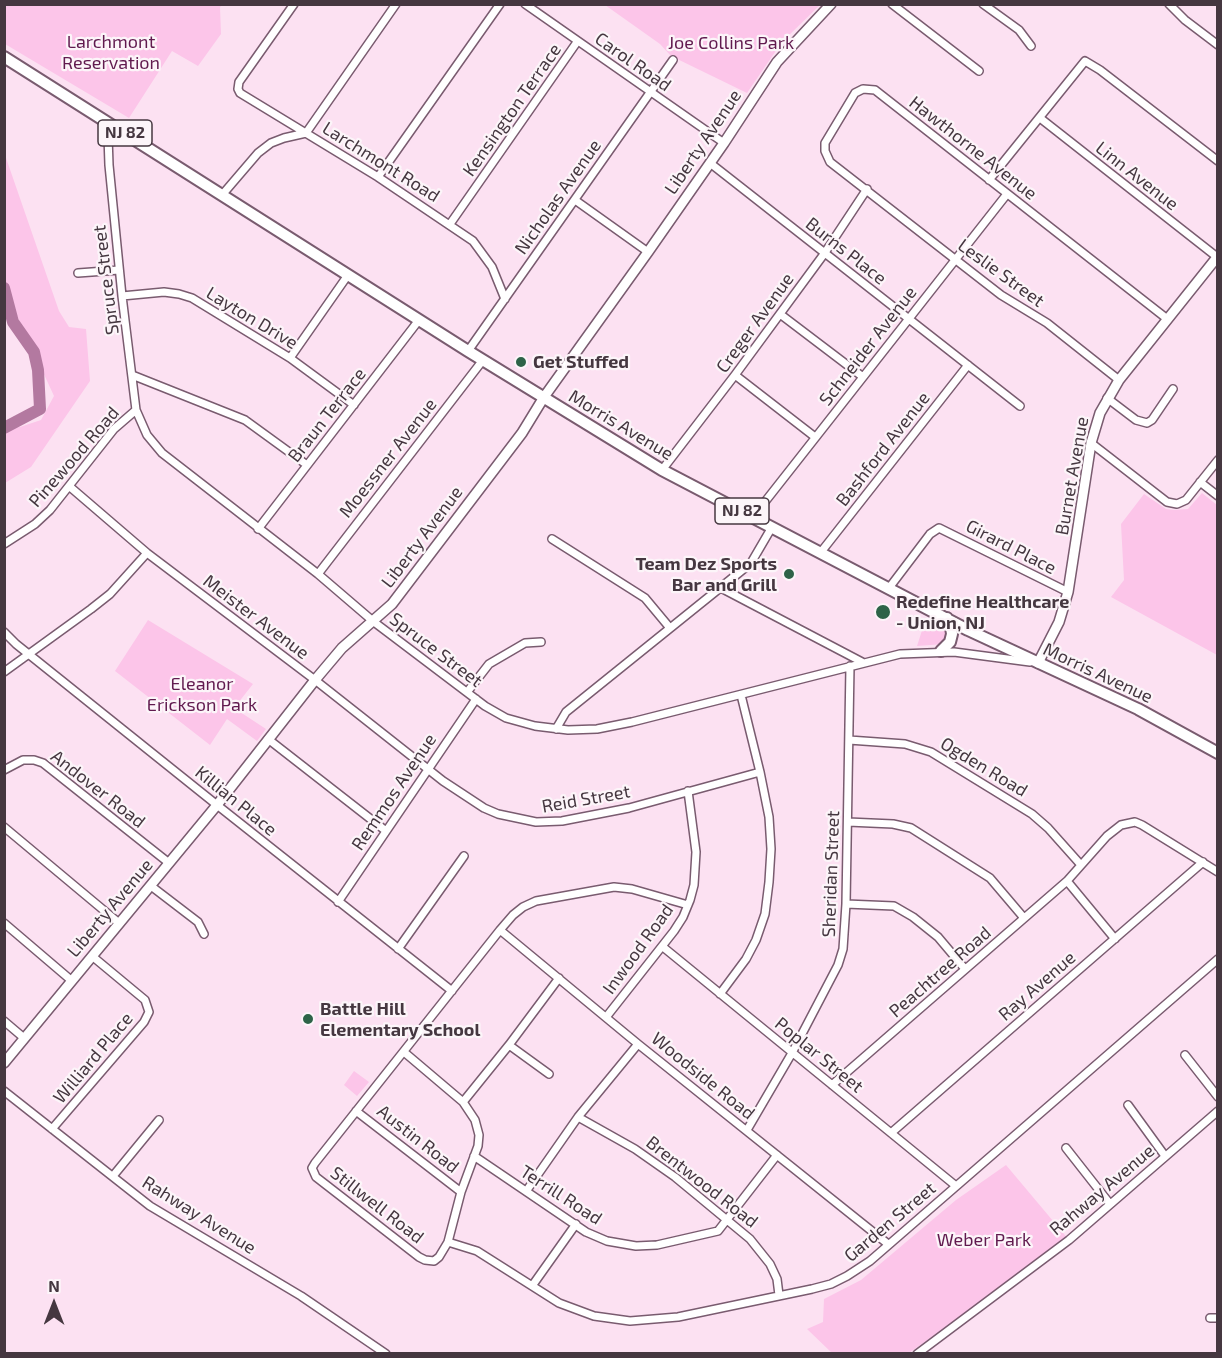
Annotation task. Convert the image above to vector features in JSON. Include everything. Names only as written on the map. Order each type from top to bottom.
[{"type":"main road","name":"Morris Avenue","points":[[4,57],[468,351],[662,470],[946,618],[1138,709],[1218,753]]},
{"type":"main road","points":[[941,651],[951,638],[951,627],[946,618]]},
{"type":"street","points":[[294,4],[239,82],[238,89],[240,93],[306,133],[396,4]]},
{"type":"street","points":[[378,177],[500,4]]},
{"type":"street","name":"Carol Road","points":[[525,4],[724,143]]},
{"type":"street","name":"Liberty Avenue","points":[[4,1063],[217,805],[342,648],[392,604],[522,433],[543,397],[648,252],[777,62],[831,4]]},
{"type":"street","points":[[892,4],[978,71]]},
{"type":"street","points":[[983,4],[1019,30],[1031,46]]},
{"type":"street","points":[[1169,4],[1185,20],[1218,45]]},
{"type":"street","name":"Kensington Terrace","points":[[450,224],[577,42]]},
{"type":"street","name":"Nicholas Avenue","points":[[468,351],[673,60]]},
{"type":"street","points":[[989,180],[1081,64],[1087,61],[1218,161]]},
{"type":"street","name":"Hawthorne Avenue","points":[[867,189],[830,162],[825,151],[828,137],[855,93],[866,88],[874,90],[886,99],[1166,318]]},
{"type":"street","name":"Linn Avenue","points":[[1040,118],[1217,256]]},
{"type":"street","name":"Spruce Street","points":[[112,124],[108,135],[109,165],[122,297],[136,410],[147,435],[162,453],[318,574],[374,622],[476,699],[506,718],[555,729],[597,729],[900,654],[941,651],[1038,663]]},
{"type":"street","name":"Larchmont Road","points":[[222,195],[258,153],[271,143],[306,133],[378,177],[450,224],[473,242],[492,267],[506,299]]},
{"type":"street","name":"Burns Place","points":[[710,163],[1020,406]]},
{"type":"street","name":"Creger Avenue","points":[[662,470],[824,254],[867,189]]},
{"type":"street","name":"Leslie Street","points":[[867,189],[1001,295],[1047,323],[1119,380]]},
{"type":"street","name":"Schneider Avenue","points":[[753,517],[1007,194]]},
{"type":"street","points":[[575,200],[648,252]]},
{"type":"street","name":"Burnet Avenue","points":[[1038,663],[1059,622],[1068,592],[1091,443],[1100,412],[1119,380],[1217,256]]},
{"type":"street","points":[[78,273],[119,270]]},
{"type":"street","points":[[290,358],[348,275]]},
{"type":"street","name":"Layton Drive","points":[[122,297],[164,292],[186,296],[290,358],[354,405]]},
{"type":"street","points":[[780,314],[863,377]]},
{"type":"street","name":"Braun Terrace","points":[[258,529],[419,320]]},
{"type":"street","name":"Moessner Avenue","points":[[318,574],[483,360]]},
{"type":"street","name":"Bashford Avenue","points":[[821,552],[968,365]]},
{"type":"street","points":[[132,375],[245,420],[307,465]]},
{"type":"street","points":[[735,375],[815,437]]},
{"type":"street","points":[[1107,398],[1136,420],[1147,423],[1152,420],[1173,389]]},
{"type":"street","name":"Pinewood Road","points":[[4,544],[35,524],[50,510],[114,429],[136,410]]},
{"type":"street","points":[[1091,443],[1167,502],[1177,504],[1186,500],[1218,460]]},
{"type":"street","points":[[1200,483],[1218,496]]},
{"type":"street","name":"Meister Avenue","points":[[69,486],[147,553],[428,768]]},
{"type":"street","points":[[555,729],[566,712],[751,563],[772,527]]},
{"type":"street","name":"Girard Place","points":[[889,588],[930,534],[939,528],[1068,592]]},
{"type":"street","points":[[552,539],[645,598],[670,628]]},
{"type":"street","points":[[4,672],[110,594],[147,553]]},
{"type":"street","points":[[721,588],[862,662]]},
{"type":"street","name":"Killian Place","points":[[4,632],[338,902],[452,991]]},
{"type":"street","points":[[468,691],[489,664],[525,643],[541,642]]},
{"type":"street","name":"Sheridan Street","points":[[747,1130],[792,1053],[838,965],[843,949],[846,904],[850,666]]},
{"type":"street","points":[[720,994],[746,959],[756,940],[765,914],[769,882],[771,849],[769,817],[741,695]]},
{"type":"street","name":"Remmos Avenue","points":[[338,902],[476,699]]},
{"type":"street","points":[[268,739],[386,831]]},
{"type":"street","name":"Ogden Road","points":[[849,740],[904,744],[931,752],[1032,814],[1048,828],[1081,865]]},
{"type":"street","name":"Andover Road","points":[[4,770],[23,760],[43,763],[169,863]]},
{"type":"street","name":"Reid Street","points":[[428,768],[443,782],[490,811],[509,818],[536,822],[562,821],[629,808],[760,772]]},
{"type":"street","name":"Inwood Road","points":[[607,1016],[663,948],[688,905],[694,885],[696,852],[688,792]]},
{"type":"street","points":[[848,822],[893,824],[910,828],[990,878],[1024,918]]},
{"type":"street","name":"Peachtree Road","points":[[832,1085],[1067,881],[1113,830],[1121,825],[1136,822],[1203,862]]},
{"type":"street","points":[[4,826],[119,922]]},
{"type":"street","points":[[398,949],[464,856]]},
{"type":"street","points":[[1203,862],[1218,872]]},
{"type":"street","name":"Ray Avenue","points":[[891,1133],[1203,862]]},
{"type":"street","points":[[1067,881],[1114,939]]},
{"type":"street","points":[[151,886],[198,922],[204,934]]},
{"type":"street","points":[[356,1111],[513,915],[536,901],[605,888],[632,889],[688,905]]},
{"type":"street","points":[[846,904],[894,906],[913,917],[938,937],[965,969]]},
{"type":"street","points":[[4,923],[72,981]]},
{"type":"street","name":"Woodside Road","points":[[500,930],[607,1016],[638,1044],[888,1244]]},
{"type":"street","name":"Poplar Street","points":[[663,948],[956,1186]]},
{"type":"street","name":"Williard Place","points":[[52,1129],[144,1022],[149,1012],[145,1000],[92,956]]},
{"type":"street","name":"Garden Street","points":[[448,1242],[477,1251],[559,1303],[594,1316],[630,1321],[671,1318],[812,1290],[847,1276],[870,1261],[1218,959]]},
{"type":"street","points":[[463,1102],[559,978]]},
{"type":"street","points":[[4,1021],[24,1038]]},
{"type":"street","points":[[527,1190],[578,1117],[638,1044]]},
{"type":"street","points":[[509,1045],[549,1074]]},
{"type":"street","points":[[404,1052],[463,1102],[470,1110],[477,1125],[479,1141],[461,1192],[448,1242]]},
{"type":"street","points":[[1185,1055],[1218,1096]]},
{"type":"street","name":"Rahway Avenue","points":[[4,1091],[150,1206],[308,1300],[386,1353]]},
{"type":"street","points":[[1128,1105],[1165,1156]]},
{"type":"street","name":"Stillwell Road","points":[[356,1111],[315,1163],[312,1168],[313,1173],[419,1257],[434,1261],[448,1242]]},
{"type":"street","name":"Austin Road","points":[[356,1111],[461,1192]]},
{"type":"street","name":"Rahway Avenue","points":[[917,1353],[1069,1240],[1218,1111]]},
{"type":"street","name":"Brentwood Road","points":[[578,1117],[635,1149],[675,1176],[750,1239],[768,1260],[777,1279],[779,1295]]},
{"type":"street","points":[[113,1176],[159,1120]]},
{"type":"street","points":[[1066,1148],[1110,1204]]},
{"type":"street","name":"Terrill Road","points":[[474,1156],[586,1232],[607,1241],[647,1246],[718,1231],[777,1155]]},
{"type":"street","points":[[532,1286],[576,1224]]},
{"type":"green space","name":"Larchmont Reservation","points":[[4,5],[222,5],[220,7],[221,34],[198,66],[172,51],[129,118],[5,44]]},
{"type":"green space","name":"Joe Collins Park","points":[[605,5],[820,5],[782,42],[747,93],[671,56],[660,44]]},
{"type":"green space","points":[[5,155],[59,311],[69,327],[86,329],[90,381],[31,467],[5,483],[5,428],[20,427],[41,420],[54,396],[7,294],[4,272]]},
{"type":"green space","points":[[1202,493],[1217,505],[1217,655],[1111,597],[1124,580],[1121,524],[1144,494],[1166,509],[1174,510],[1188,509]]},
{"type":"green space","points":[[926,618],[947,630],[944,644],[917,646]]},
{"type":"green space","name":"Eleanor Erickson Park","points":[[148,620],[253,684],[234,708],[266,729],[257,741],[227,719],[210,745],[115,671]]},
{"type":"green space","points":[[354,1071],[369,1082],[357,1096],[344,1085]]},
{"type":"green space","name":"Weber Park","points":[[1006,1165],[1069,1240],[909,1353],[832,1353],[807,1329],[823,1322],[824,1299],[861,1280],[956,1200]]},
{"type":"waterway","points":[[4,288],[13,322],[34,352],[38,370],[40,409],[4,428]]},
{"type":"place","name":"Get Stuffed","points":[[521,362]]},
{"type":"place","name":"Team Dez Sports Bar and Grill","points":[[789,574]]},
{"type":"place","name":"Redefine Healthcare - Union, NJ","points":[[883,612]]},
{"type":"place","name":"Battle Hill Elementary School","points":[[308,1019]]}]
